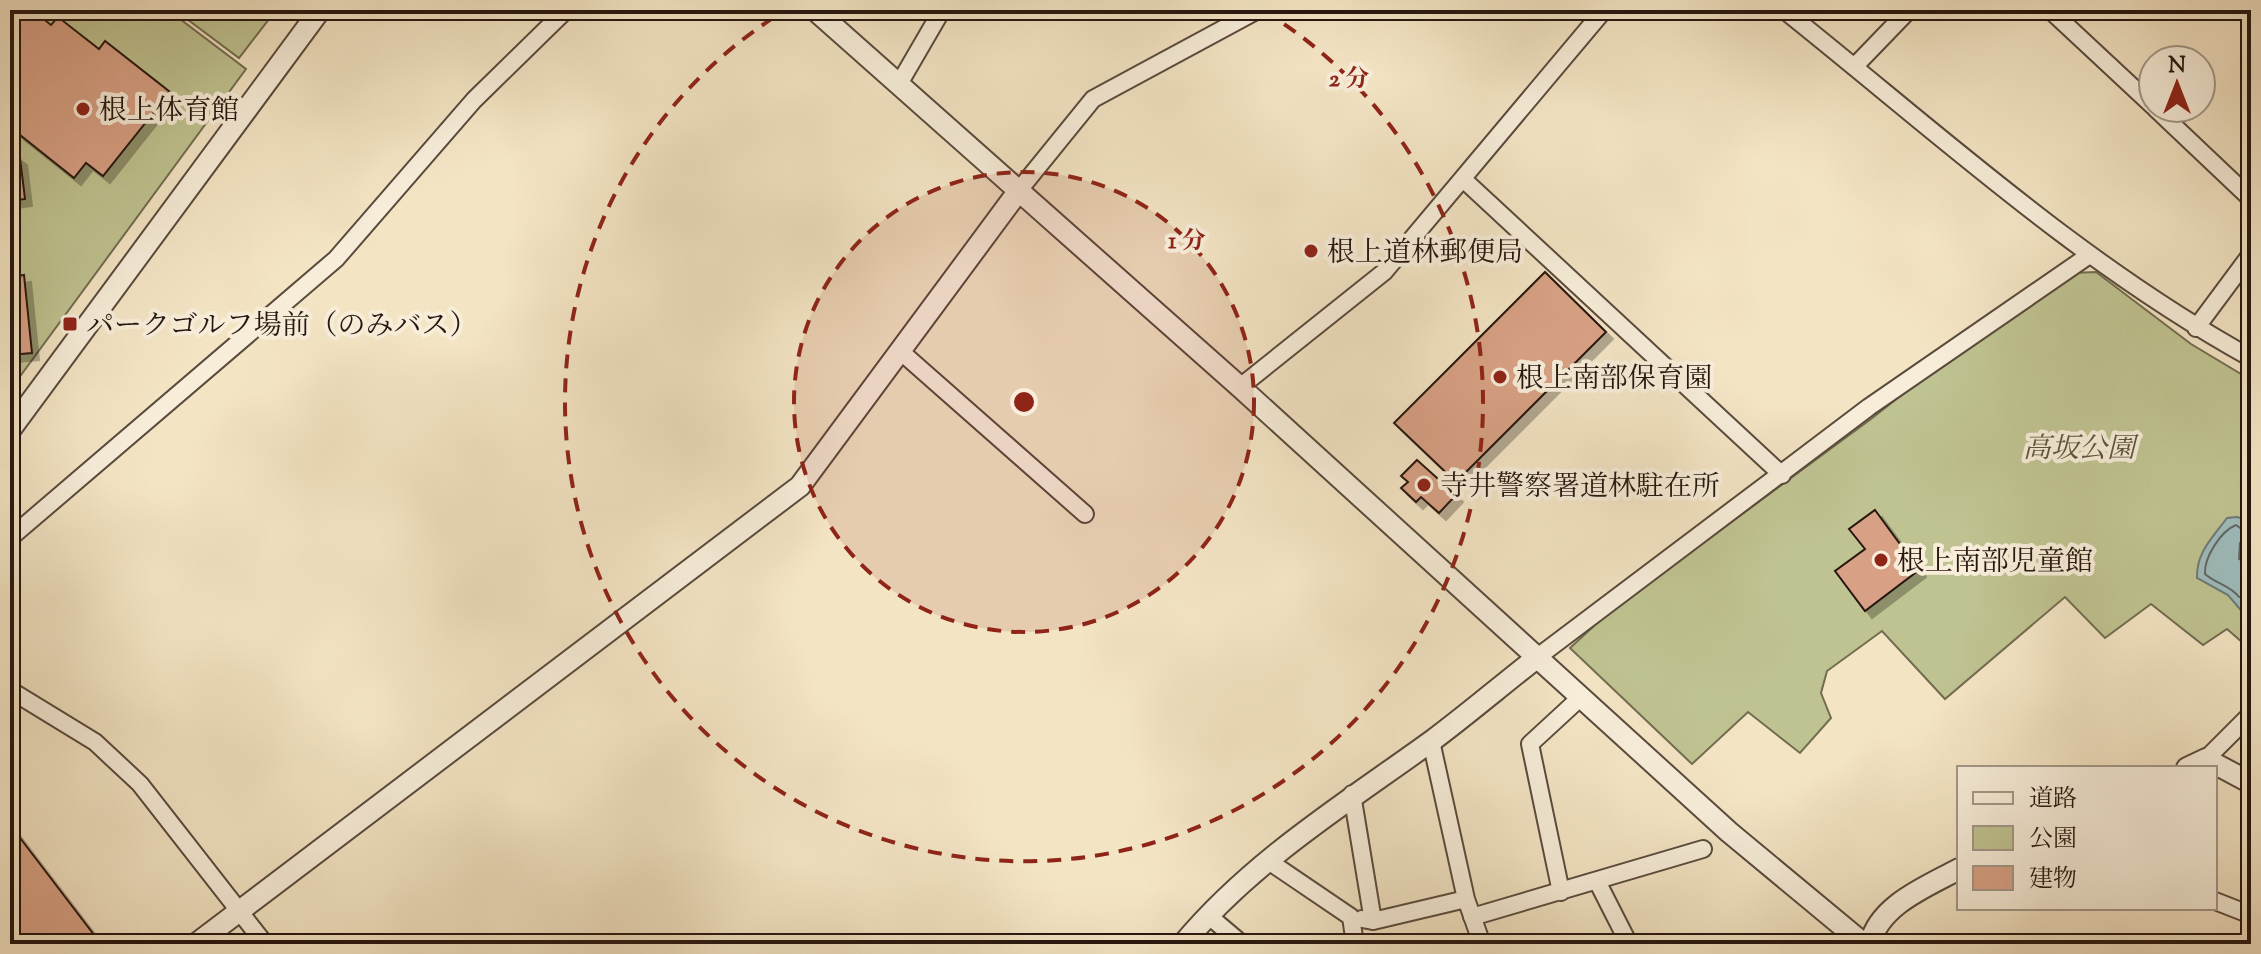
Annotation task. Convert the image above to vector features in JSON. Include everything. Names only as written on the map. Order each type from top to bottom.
[{"type":"street","points":[[10,430],[320,10]]},
{"type":"street","points":[[10,538],[336,259],[474,100],[566,10]]},
{"type":"street","points":[[815,10],[1020,189],[1539,656],[1729,832],[1867,944],[1884,914],[1957,870]]},
{"type":"street","points":[[899,84],[942,10]]},
{"type":"street","points":[[196,944],[800,486],[1020,189],[1093,99],[1258,10]]},
{"type":"street","points":[[1240,387],[1384,272],[1604,10]]},
{"type":"street","points":[[1784,10],[2088,256],[2196,328],[2251,358]]},
{"type":"street","points":[[1854,67],[1909,10]]},
{"type":"street","points":[[2050,10],[2137,91]]},
{"type":"street","points":[[2172,124],[2251,199]]},
{"type":"street","points":[[1463,179],[1782,475]]},
{"type":"street","points":[[2196,328],[2251,254]]},
{"type":"street","points":[[1183,944],[1209,916],[1352,794],[1431,741],[1869,407],[2088,256]]},
{"type":"street","points":[[899,350],[1085,514]]},
{"type":"street","points":[[10,690],[95,742],[140,784],[265,944]]},
{"type":"street","points":[[1561,892],[1530,744],[1581,697]]},
{"type":"street","points":[[2196,764],[2251,714]]},
{"type":"street","points":[[1431,741],[1466,899],[1482,944]]},
{"type":"street","points":[[2217,771],[2251,783]]},
{"type":"street","points":[[1352,794],[1373,921]]},
{"type":"street","points":[[1472,917],[1703,849]]},
{"type":"street","points":[[1270,862],[1351,917],[1373,921],[1466,899]]},
{"type":"street","points":[[1597,881],[1629,944]]},
{"type":"street","points":[[2217,902],[2251,915]]},
{"type":"street","points":[[1209,916],[1242,944]]},
{"type":"street","points":[[1351,917],[1355,944]]},
{"type":"green space","points":[[10,10],[168,10],[246,69],[10,390]]},
{"type":"green space","points":[[175,10],[276,10],[239,58]]},
{"type":"green space","name":"高坂公園","points":[[2096,272],[2191,344],[2251,380],[2251,650],[2227,629],[2203,645],[2151,604],[2105,638],[2065,597],[1945,699],[1882,631],[1827,671],[1821,693],[1831,718],[1800,753],[1748,712],[1692,764],[1570,648],[1608,613],[1871,419],[2005,314],[2072,273]]},
{"type":"water","points":[[2227,518],[2247,520],[2250,530],[2246,558],[2251,558],[2251,604],[2246,604],[2245,615],[2228,595],[2197,578],[2199,561],[2206,546]]},
{"type":"building","name":"根上体育館","points":[[23,10],[32,10],[51,25],[58,17],[99,49],[105,41],[170,92],[103,176],[86,163],[74,178],[10,127],[10,27]]},
{"type":"building","points":[[10,151],[20,158],[25,199],[10,201]]},
{"type":"building","name":"根上南部保育園","points":[[1545,272],[1606,332],[1456,482],[1394,423]]},
{"type":"building","points":[[24,275],[32,353],[10,355],[10,277]]},
{"type":"building","name":"寺井警察署道林駐在所","points":[[1417,460],[1456,495],[1439,513],[1421,497],[1416,502],[1401,488],[1408,482],[1401,476]]},
{"type":"building","name":"根上南部児童館","points":[[1875,510],[1919,570],[1865,611],[1835,571],[1865,549],[1849,529]]},
{"type":"building","points":[[14,830],[101,944],[10,944],[10,833]]},
{"type":"place","name":"根上体育館","points":[[83,109]]},
{"type":"place","name":"根上道林郵便局","points":[[1311,251]]},
{"type":"place","name":"パークゴルフ場前（のみバス）","points":[[70,324]]},
{"type":"place","name":"根上南部保育園","points":[[1500,377]]},
{"type":"place","name":"寺井警察署道林駐在所","points":[[1424,485]]},
{"type":"place","name":"根上南部児童館","points":[[1881,560]]}]
